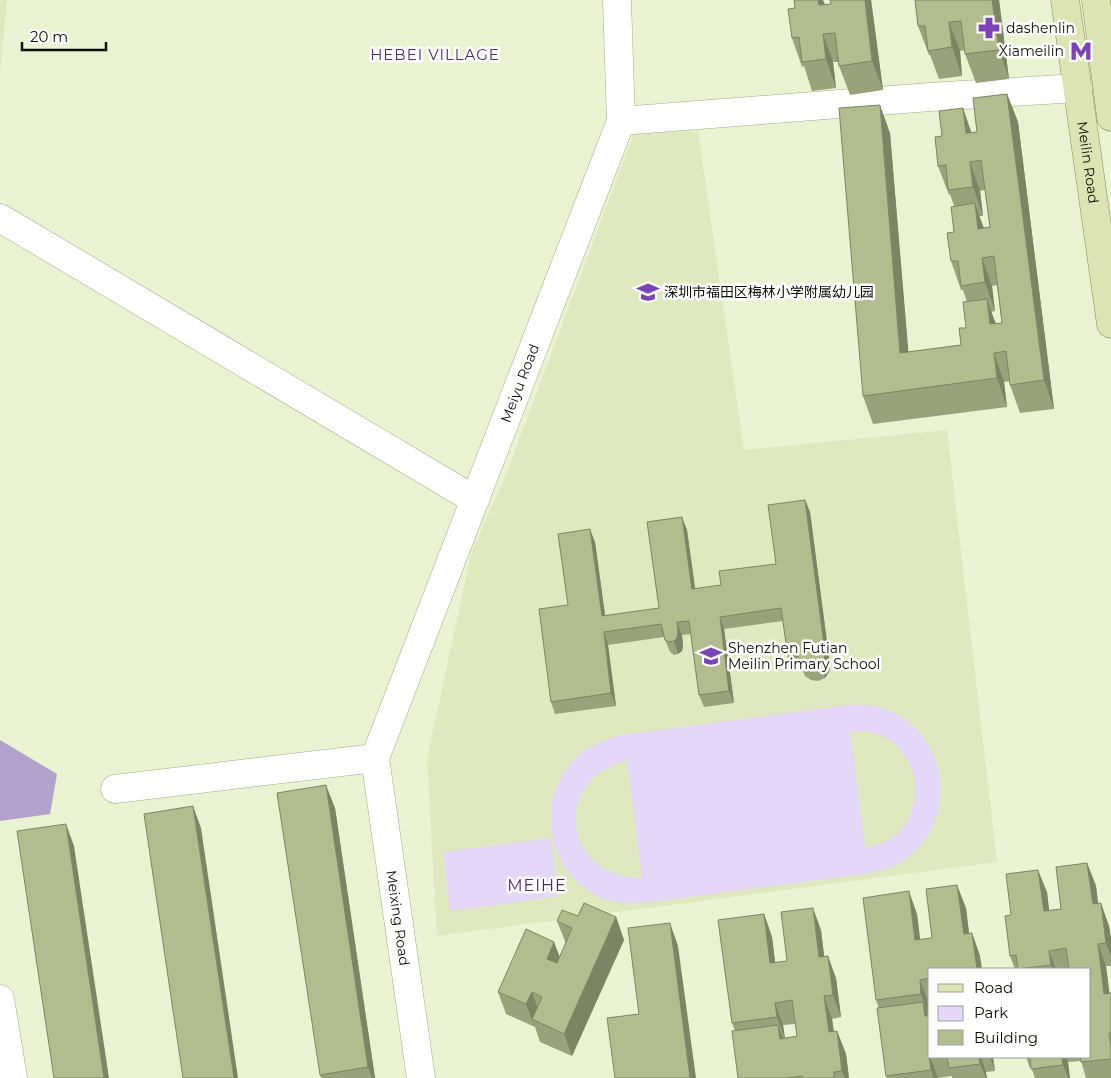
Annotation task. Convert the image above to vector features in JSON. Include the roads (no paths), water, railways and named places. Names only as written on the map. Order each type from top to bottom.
[{"type":"main road","name":"Meilin Road","points":[[1065,0],[1111,324]]},
{"type":"main road","points":[[1096,0],[1111,111]]},
{"type":"street","name":"Meiyu Road","points":[[375,758],[621,121],[617,0]]},
{"type":"street","points":[[621,121],[930,97],[1078,88]]},
{"type":"street","points":[[0,218],[475,500]]},
{"type":"street","points":[[116,789],[375,758]]},
{"type":"street","name":"Meixing Road","points":[[375,758],[422,1078]]},
{"type":"street","points":[[0,999],[13,1078]]},
{"type":"place","name":"dashenlin","points":[[989,28]]},
{"type":"place","name":"Xiameilin","points":[[1081,51]]},
{"type":"place","name":"深圳市福田区梅林小学附属幼儿园","points":[[648,292]]},
{"type":"place","name":"Shenzhen Futian Meilin Primary School","points":[[711,656]]},
{"type":"district","name":"HEBEI VILLAGE","points":[[435,54]]},
{"type":"district","name":"MEIHE","points":[[537,885]]}]
